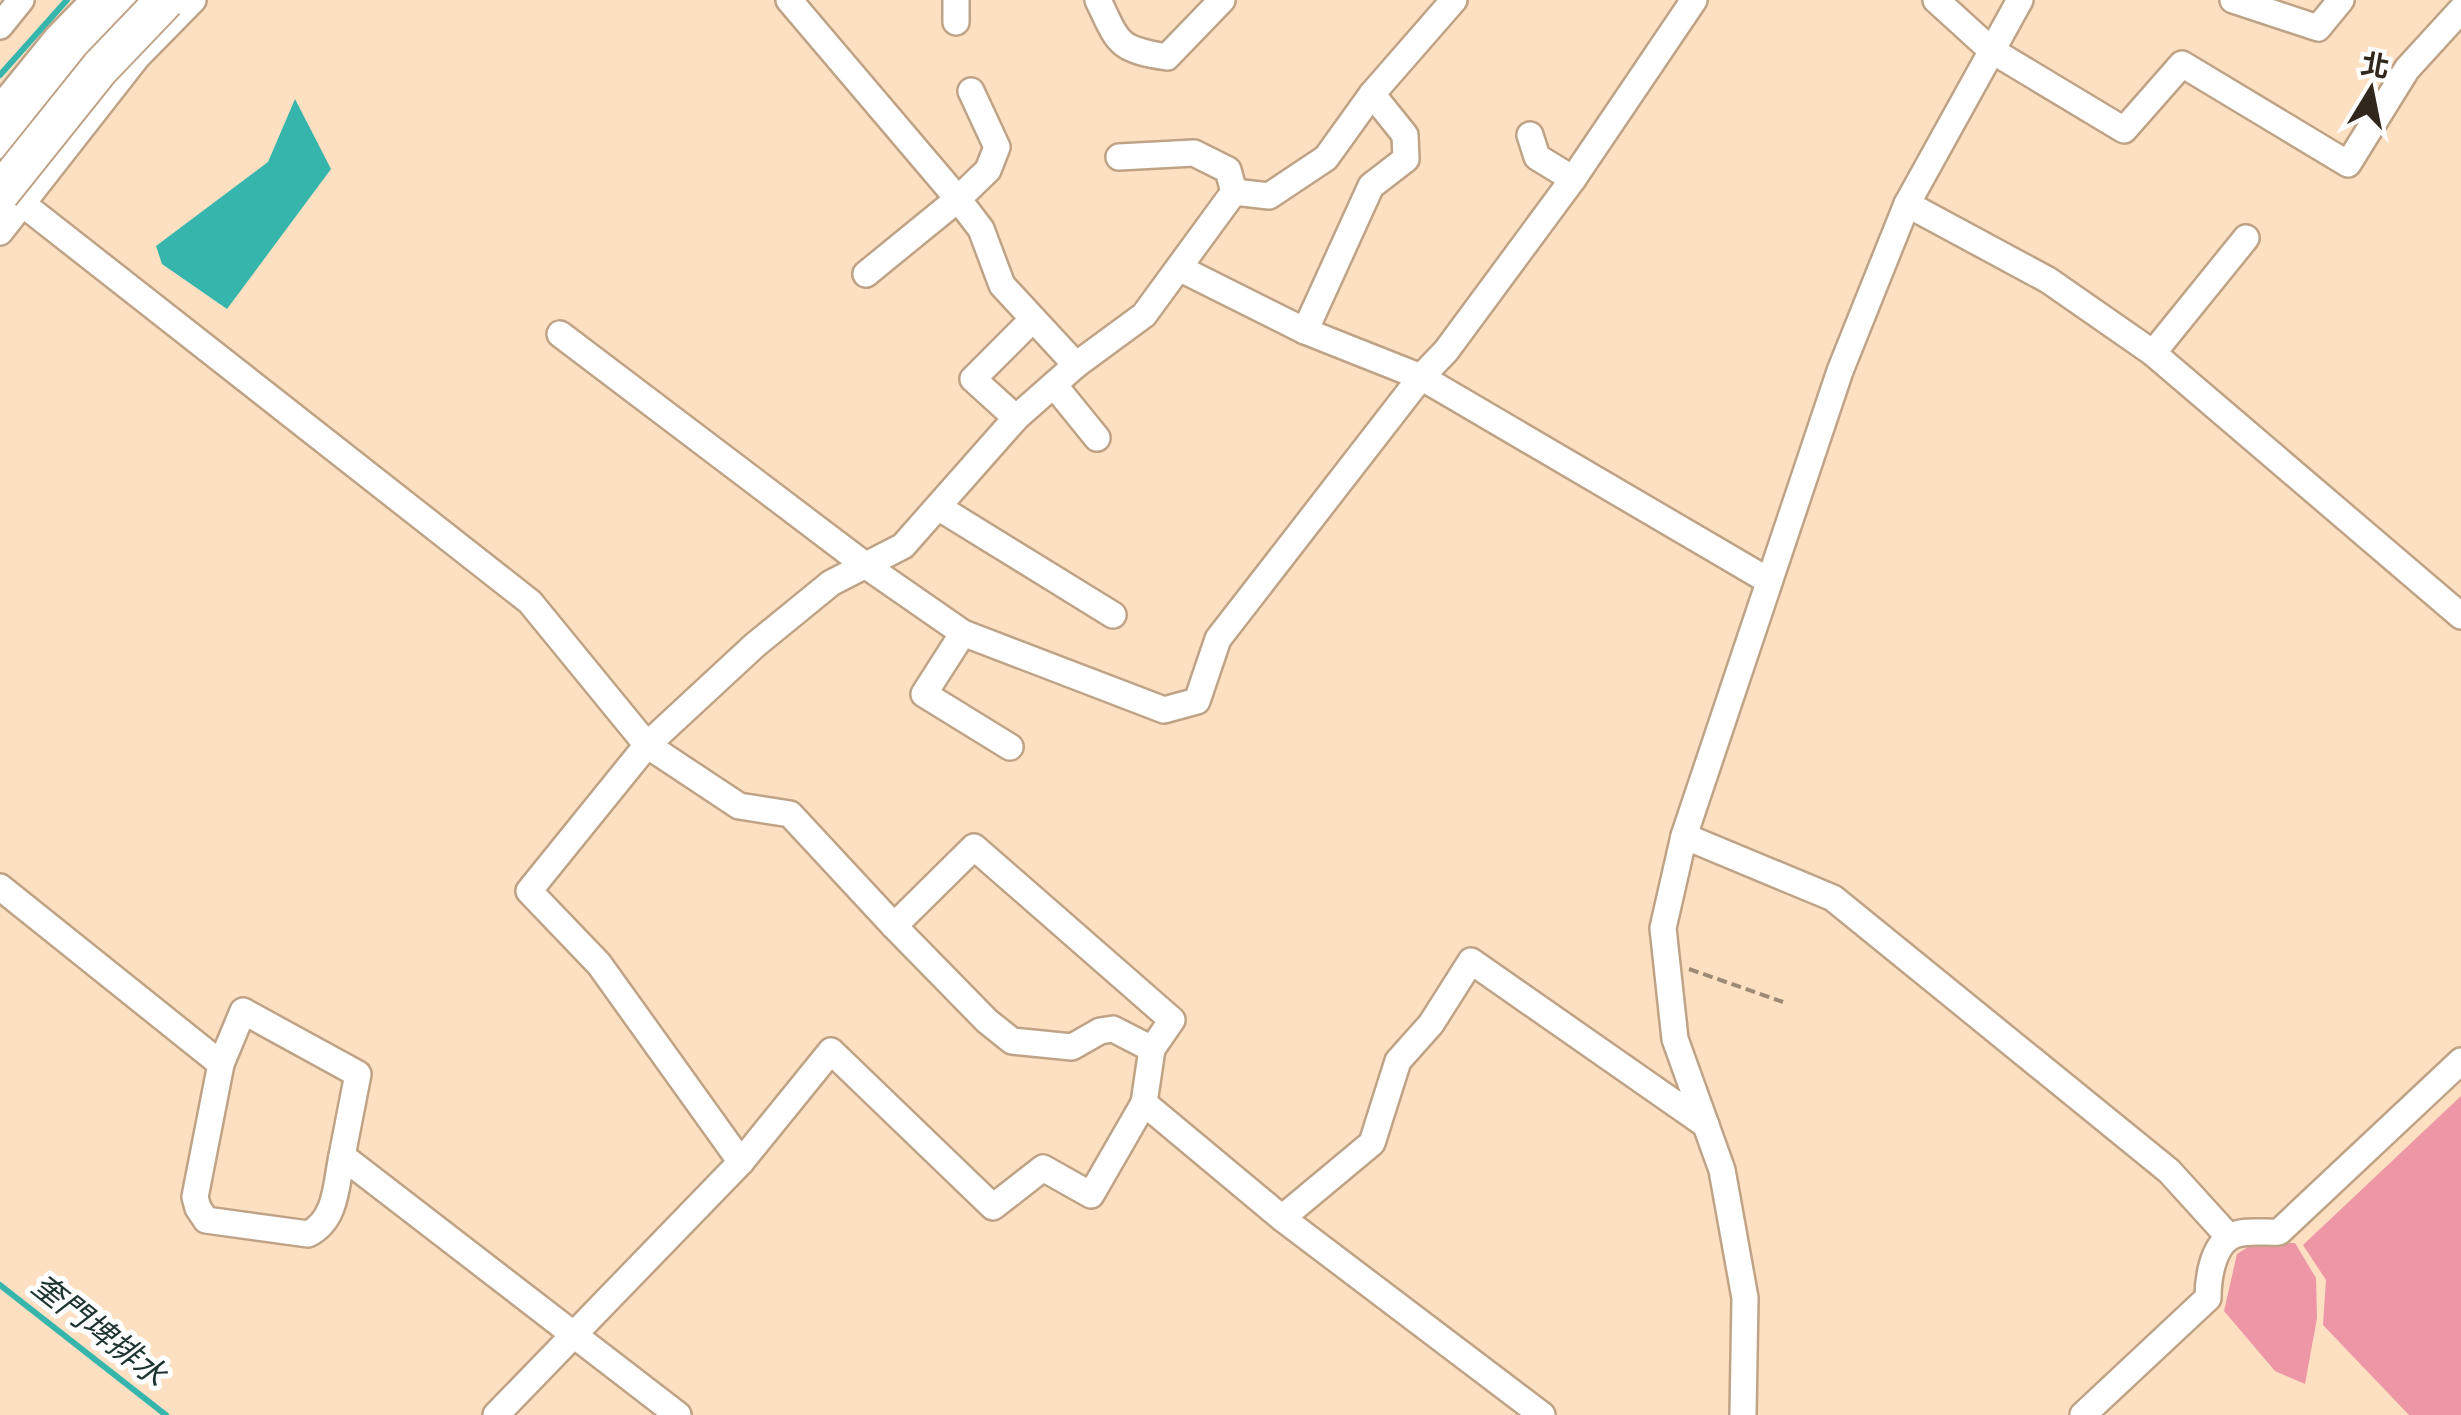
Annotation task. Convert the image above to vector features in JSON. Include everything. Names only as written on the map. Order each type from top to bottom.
[{"type":"highway","points":[[0,140],[14,119],[124,0]]},
{"type":"highway","points":[[7,194],[100,68],[165,0]]},
{"type":"street","points":[[0,26],[21,0]]},
{"type":"street","points":[[0,108],[94,0]]},
{"type":"street","points":[[0,232],[7,194],[193,0]]},
{"type":"street","points":[[790,0],[958,199],[981,230],[1002,285],[1076,365]]},
{"type":"street","points":[[1098,0],[1111,32],[1130,51],[1167,57],[1222,0]]},
{"type":"street","points":[[1234,192],[1269,196],[1326,158],[1372,94],[1454,0]]},
{"type":"street","points":[[560,334],[865,565],[963,633],[1164,710],[1197,701],[1218,639],[1421,377],[1446,351],[1573,180],[1694,0]]},
{"type":"street","points":[[1936,0],[1991,50],[2124,130],[2182,64],[2348,164],[2407,69],[2461,10]]},
{"type":"street","points":[[1743,1415],[1745,1298],[1722,1170],[1675,1039],[1663,928],[1684,836],[1840,371],[1907,204],[2020,0]]},
{"type":"street","points":[[2233,0],[2318,28],[2342,0]]},
{"type":"street","points":[[866,274],[988,170],[998,147],[971,91]]},
{"type":"street","points":[[1305,330],[1371,186],[1406,159],[1405,135],[1372,94]]},
{"type":"street","points":[[1530,135],[1537,156],[1573,180]]},
{"type":"street","points":[[1119,157],[1194,154],[1228,170],[1234,192]]},
{"type":"street","points":[[741,1162],[600,964],[529,891],[647,745],[755,645],[830,584],[902,546],[1016,418],[1076,365],[1144,315],[1234,192]]},
{"type":"street","points":[[7,194],[530,602],[647,745],[739,806],[790,814],[894,926],[1012,1042],[1072,1047],[1100,1031],[1113,1030],[1152,1049]]},
{"type":"street","points":[[1907,204],[2048,280],[2153,354],[2461,616]]},
{"type":"street","points":[[2153,354],[2246,238]]},
{"type":"street","points":[[1179,268],[1305,330],[1421,377],[1769,582]]},
{"type":"street","points":[[1016,418],[973,380],[1033,318]]},
{"type":"street","points":[[1054,385],[1097,438]]},
{"type":"street","points":[[938,507],[1113,615]]},
{"type":"street","points":[[963,633],[924,694],[1010,747]]},
{"type":"street","points":[[1684,836],[1833,898],[2169,1170],[2229,1237]]},
{"type":"street","points":[[496,1415],[741,1162],[831,1051],[993,1207],[1042,1168],[1092,1195],[1144,1103],[1152,1049],[1172,1020],[974,847],[894,926]]},
{"type":"street","points":[[0,887],[222,1064]]},
{"type":"street","points":[[1282,1218],[1372,1143],[1398,1061],[1431,1024],[1470,962],[1706,1124]]},
{"type":"street","points":[[244,1011],[358,1074],[342,1156],[329,1218],[321,1228],[308,1234],[206,1220],[195,1197],[222,1064],[244,1011]]},
{"type":"street","points":[[2084,1415],[2208,1298],[2217,1253],[2229,1237],[2246,1232],[2279,1232],[2461,1061]]},
{"type":"street","points":[[1144,1103],[1282,1218],[1542,1415]]},
{"type":"street","points":[[342,1156],[678,1415]]},
{"type":"path","points":[[1666,959],[1783,1002]]},
{"type":"shaded area","points":[[2461,1096],[2461,1415],[2409,1415],[2323,1325],[2326,1280],[2303,1245]]},
{"type":"shaded area","points":[[2256,1242],[2295,1243],[2316,1278],[2317,1318],[2305,1384],[2275,1371],[2224,1311],[2237,1254]]},
{"type":"water","points":[[295,99],[331,169],[227,309],[162,264],[156,246],[268,162]]},
{"type":"waterway","name":"奎門埤排水","points":[[0,75],[67,0]]},
{"type":"waterway","name":"奎門埤排水","points":[[0,1285],[166,1415]]}]
